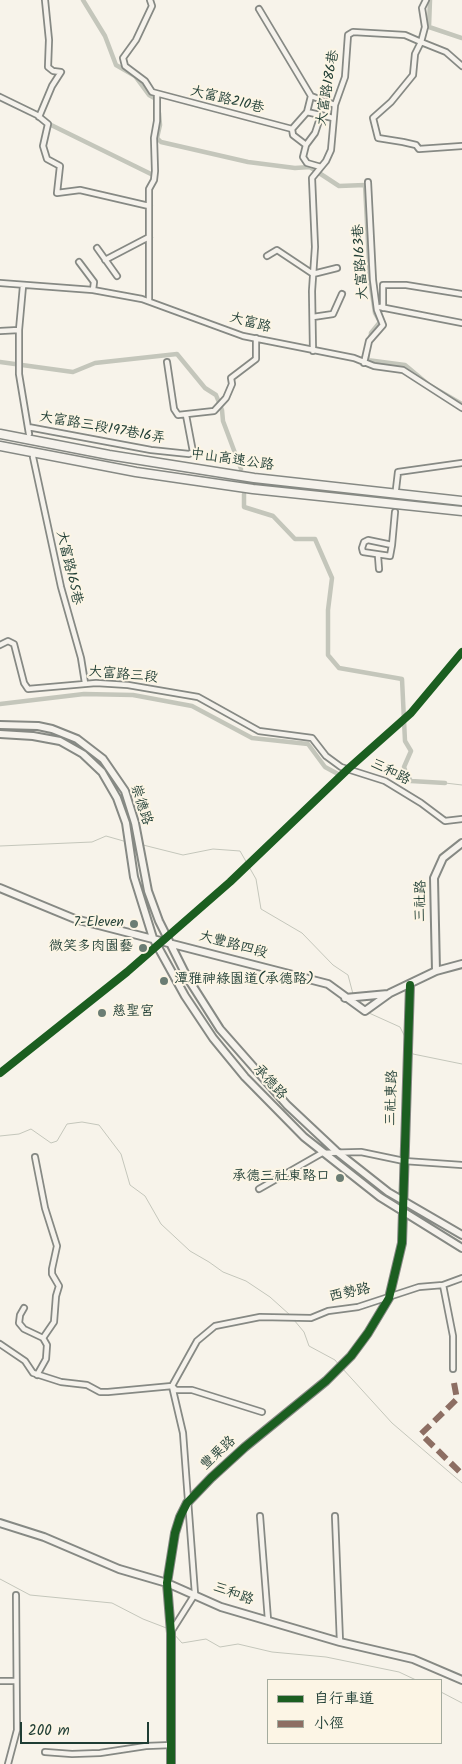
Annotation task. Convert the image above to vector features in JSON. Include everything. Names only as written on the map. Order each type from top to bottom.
[{"type":"highway","name":"中山高速公路","points":[[0,434],[108,455],[254,478],[462,501]]},
{"type":"highway","name":"中山高速公路","points":[[0,446],[136,472],[244,488],[462,511]]},
{"type":"street","points":[[40,117],[52,86],[61,72],[54,72],[48,67],[49,40],[45,0]]},
{"type":"street","points":[[149,301],[149,189],[154,180],[155,171],[156,95],[145,81],[126,66],[124,58],[152,6],[150,0]]},
{"type":"street","points":[[426,0],[422,8],[424,32],[415,54],[413,74],[391,102],[373,118],[378,138],[416,145],[419,149],[462,146]]},
{"type":"street","points":[[259,9],[311,96],[335,105]]},
{"type":"street","name":"大富路186巷","points":[[313,351],[315,247],[312,178],[326,161],[331,150],[335,105],[345,77],[348,35],[352,32],[405,35],[446,52],[462,66]]},
{"type":"street","name":"大富路210巷","points":[[156,95],[292,129]]},
{"type":"street","points":[[306,145],[293,135],[292,129],[307,112],[311,96]]},
{"type":"street","points":[[0,97],[40,117],[48,124],[43,146],[45,157],[60,166],[57,194],[80,190],[149,206]]},
{"type":"street","points":[[307,112],[333,118]]},
{"type":"street","points":[[321,115],[315,133],[306,145],[302,157],[307,163],[321,167]]},
{"type":"street","name":"大富路163巷","points":[[364,363],[368,341],[383,325],[376,307],[370,242],[368,182]]},
{"type":"street","points":[[105,260],[149,237]]},
{"type":"street","points":[[97,248],[118,276]]},
{"type":"street","points":[[267,256],[277,250],[313,274],[336,268]]},
{"type":"street","points":[[79,262],[94,282],[92,290]]},
{"type":"street","name":"大富路","points":[[0,283],[92,290],[149,301],[227,330],[256,338],[354,358],[374,366],[403,370],[462,408]]},
{"type":"street","points":[[382,308],[383,285],[406,285],[462,294]]},
{"type":"street","points":[[23,286],[19,330],[19,374],[29,434]]},
{"type":"street","points":[[313,316],[333,314],[342,294]]},
{"type":"street","points":[[376,307],[462,323]]},
{"type":"street","points":[[0,331],[19,330]]},
{"type":"street","points":[[167,362],[174,409],[178,415],[214,411],[224,402],[232,384],[231,378],[256,359],[256,338]]},
{"type":"street","name":"大富路三段197巷16弄","points":[[28,427],[151,450],[189,454],[193,452],[186,415]]},
{"type":"street","name":"大富路165巷","points":[[33,457],[60,587],[81,658],[85,683]]},
{"type":"street","points":[[396,488],[398,472],[462,463]]},
{"type":"street","points":[[392,545],[368,540],[364,542],[363,552],[378,556],[390,556],[392,545],[395,512]]},
{"type":"street","points":[[378,556],[379,570]]},
{"type":"street","name":"大富路三段","points":[[0,645],[8,641],[14,644],[24,683],[28,689],[85,683],[128,685],[176,692],[198,697],[259,731],[312,738]]},
{"type":"street","name":"崇德路","points":[[0,725],[38,726],[52,729],[77,739],[91,748],[112,770],[125,791],[148,891],[168,942]]},
{"type":"street","name":"崇德路","points":[[0,734],[47,738],[71,746],[83,754],[102,772],[114,791],[126,823],[134,877],[153,938]]},
{"type":"street","name":"三和路","points":[[312,738],[326,756],[341,767],[385,781],[421,803],[445,821],[462,819]]},
{"type":"street","name":"三社路","points":[[436,971],[434,878],[443,858],[462,843]]},
{"type":"street","name":"大豐路四段","points":[[0,888],[75,919],[328,984],[365,1011],[390,993],[436,971],[462,964]]},
{"type":"street","name":"承德路","points":[[153,938],[185,996],[213,1038],[283,1116],[329,1152],[404,1202]]},
{"type":"street","name":"承德路","points":[[168,942],[187,978],[220,1029],[329,1152],[357,1180],[403,1213]]},
{"type":"street","name":"三社東路","points":[[403,1213],[410,985]]},
{"type":"street","name":"大豐路四段","points":[[345,998],[390,993]]},
{"type":"street","points":[[259,1189],[329,1152],[361,1152],[404,1161],[462,1165]]},
{"type":"street","points":[[34,1157],[57,1246],[52,1274],[59,1286],[56,1296],[54,1322],[43,1338]]},
{"type":"street","points":[[404,1202],[462,1235]]},
{"type":"street","points":[[403,1213],[462,1248]]},
{"type":"street","name":"豐栗路","points":[[171,1764],[171,1633],[167,1583],[174,1533],[187,1503],[245,1447],[326,1381],[351,1356],[368,1333],[389,1298],[398,1264],[403,1213]]},
{"type":"street","name":"西勢路","points":[[172,1386],[197,1341],[216,1326],[260,1317],[300,1319],[389,1298],[396,1294],[419,1288],[443,1285],[462,1278]]},
{"type":"street","points":[[443,1285],[453,1336],[453,1369]]},
{"type":"street","points":[[24,1308],[20,1315],[19,1323],[24,1329],[43,1338],[48,1351],[37,1375]]},
{"type":"street","points":[[0,1344],[25,1361],[37,1375],[62,1382],[87,1385],[100,1392],[172,1386],[176,1390],[192,1390],[262,1412]]},
{"type":"street","points":[[171,1633],[195,1594],[183,1433],[172,1386]]},
{"type":"street","points":[[260,1516],[268,1620]]},
{"type":"street","points":[[335,1516],[340,1642]]},
{"type":"street","name":"三和路","points":[[0,1523],[44,1537],[119,1568],[167,1583],[221,1607],[340,1642],[413,1659],[462,1680]]},
{"type":"street","points":[[8,1764],[17,1730],[16,1594]]},
{"type":"street","points":[[0,1681],[16,1681]]},
{"type":"street","points":[[45,1752],[72,1754],[100,1753],[146,1746],[172,1745]]},
{"type":"waterway","points":[[83,0],[105,36],[116,65],[135,76],[149,95],[158,100]]},
{"type":"waterway","points":[[430,0],[429,27],[462,38]]},
{"type":"waterway","points":[[159,113],[160,125],[157,138],[161,142],[248,162],[295,168],[310,167],[339,186],[365,185],[370,280],[375,313],[380,322],[371,333],[370,342]]},
{"type":"waterway","points":[[45,122],[153,175]]},
{"type":"waterway","points":[[0,362],[73,372],[95,363],[177,354],[205,388],[216,395],[222,410],[223,421],[241,469]]},
{"type":"waterway","points":[[368,354],[367,360],[405,365],[429,385],[462,404]]},
{"type":"waterway","points":[[244,494],[244,507],[273,516],[295,539],[315,539],[332,578],[328,610],[328,655],[339,668],[402,679],[405,741],[411,751],[404,767],[407,775],[411,781],[445,783]]},
{"type":"waterway","points":[[0,704],[84,694],[133,695],[192,706],[252,738],[308,744],[325,767],[338,774]]},
{"type":"waterway","points":[[445,783],[462,785]]},
{"type":"waterway","points":[[0,846],[92,842],[106,836],[127,842]]},
{"type":"waterway","points":[[143,845],[183,855],[213,849],[240,851],[256,879],[261,909],[302,933],[333,965],[348,975],[353,994]]},
{"type":"waterway","points":[[369,1013],[400,1027],[405,1037]]},
{"type":"waterway","points":[[411,1050],[413,1054],[462,1064]]},
{"type":"waterway","points":[[0,1136],[19,1134],[31,1129],[51,1143],[57,1141],[67,1124],[82,1122],[99,1125],[121,1154],[130,1185],[145,1196],[161,1224],[190,1251],[223,1272],[246,1281],[270,1297],[290,1315]]},
{"type":"waterway","points":[[294,1320],[304,1332],[309,1346],[335,1360],[339,1365]]},
{"type":"waterway","points":[[342,1368],[392,1423],[462,1483]]},
{"type":"waterway","points":[[0,1579],[30,1595],[112,1603],[143,1619],[169,1629]]},
{"type":"waterway","points":[[173,1633],[182,1643],[206,1639],[220,1647],[238,1644],[272,1652],[326,1657],[399,1672],[414,1679]]},
{"type":"waterway","points":[[442,1693],[462,1703]]},
{"type":"marked path","points":[[454,1383],[457,1399],[421,1434],[462,1474]]},
{"type":"cycle path","points":[[0,1073],[127,972],[230,882],[348,769],[411,713],[462,652]]},
{"type":"cycle path","points":[[171,1764],[171,1633],[167,1583],[175,1533],[180,1517],[187,1503],[211,1478],[245,1447],[326,1381],[351,1356],[368,1333],[389,1298],[402,1243],[410,985]]},
{"type":"place","name":"7-Eleven","points":[[134,924]]},
{"type":"place","name":"微笑多肉園藝","points":[[143,948]]},
{"type":"place","name":"潭雅神綠園道(承德路)","points":[[164,981]]},
{"type":"place","name":"慈聖宮","points":[[102,1013]]},
{"type":"place","name":"承德三社東路口","points":[[340,1178]]}]
